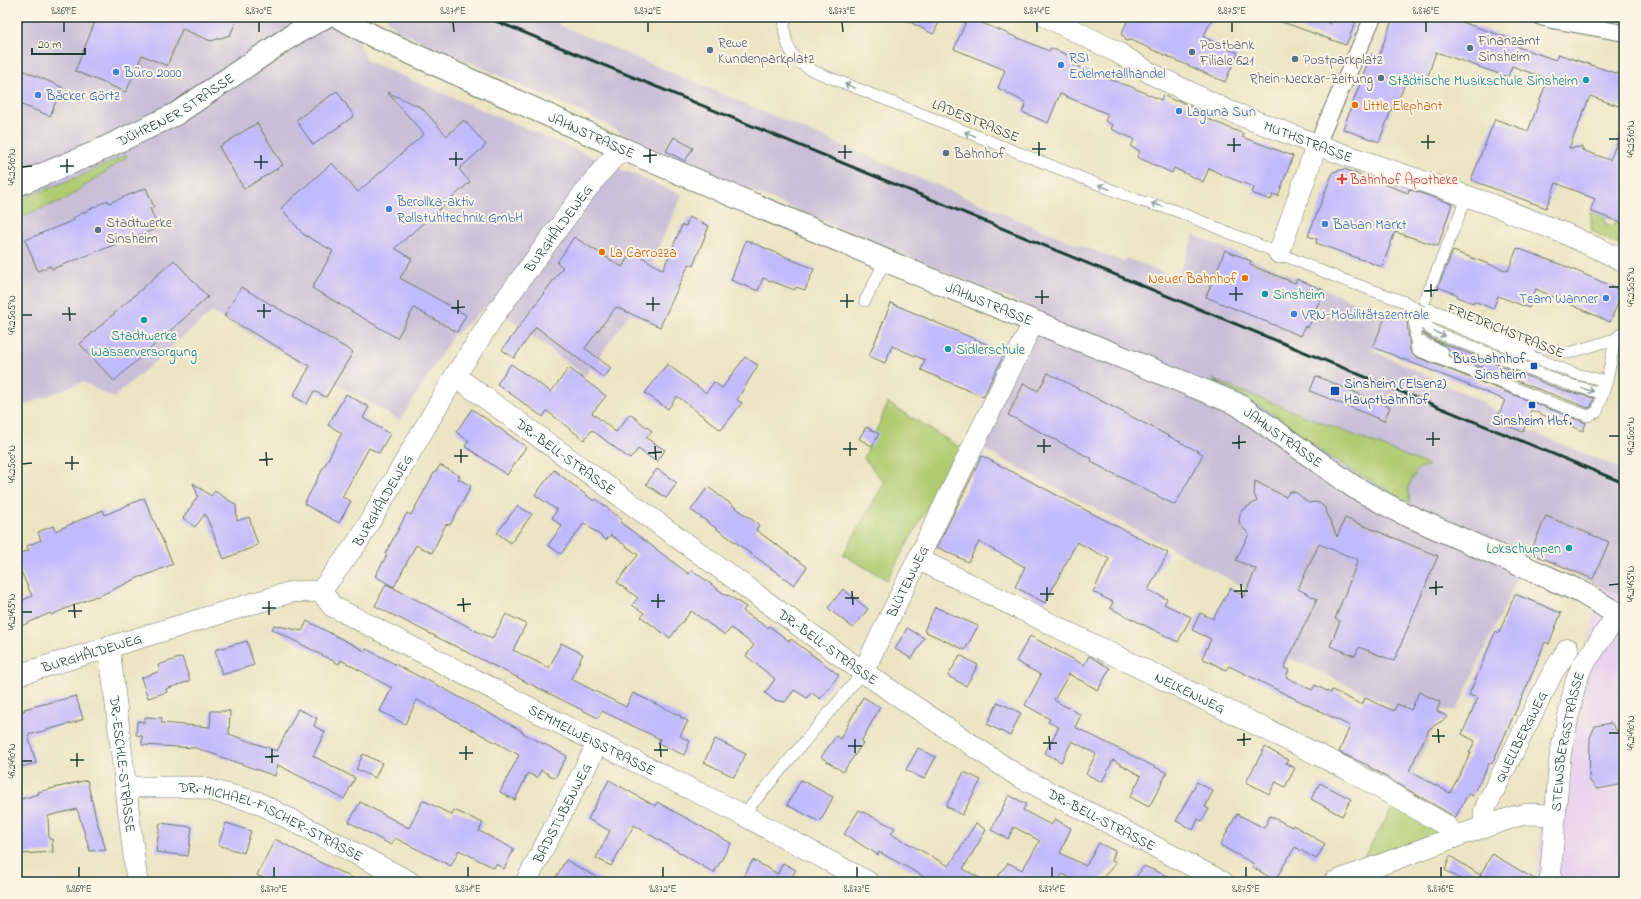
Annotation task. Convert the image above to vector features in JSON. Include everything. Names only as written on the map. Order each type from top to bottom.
[{"type":"street","name":"DÜHRENER STRASSE","points":[[17,184],[92,154],[176,114],[291,36],[325,17]]},
{"type":"street","name":"JAHNSTRASSE","points":[[339,17],[375,37],[622,150],[885,260],[1030,327],[1237,404],[1354,487],[1400,512],[1581,592],[1621,616]]},
{"type":"street","name":"MUTHSTRASSE","points":[[1047,17],[1117,52],[1150,73],[1226,110],[1317,144],[1467,196],[1566,234],[1624,260]]},
{"type":"street","points":[[1279,253],[1317,144],[1372,17]]},
{"type":"street","points":[[1541,17],[1624,34]]},
{"type":"street","name":"BURGHÄLDEWEG","points":[[17,675],[291,592],[321,591],[359,540],[455,376],[498,310],[582,196],[609,162],[622,150]]},
{"type":"street","name":"BLÜTENWEG","points":[[863,672],[1030,327]]},
{"type":"street","name":"DR.-BELL-STRASSE","points":[[455,376],[863,672],[1018,776],[1223,882]]},
{"type":"street","name":"NELKENWEG","points":[[918,560],[1347,769],[1444,824],[1450,830],[1453,838]]},
{"type":"street","name":"SEMMELWEISSTRASSE","points":[[321,591],[332,606],[598,743],[744,815],[868,882]]},
{"type":"street","name":"STEINSBERGSTRASSE","points":[[1550,882],[1560,756],[1575,685],[1581,668],[1621,616]]},
{"type":"street","name":"DR.-ESCHLE-STRASSE","points":[[109,646],[137,882]]},
{"type":"street","name":"QUELLBERGWEG","points":[[1485,827],[1484,813],[1487,804],[1552,672],[1568,649]]},
{"type":"street","name":"BADSTUBENWEG","points":[[526,882],[598,743]]},
{"type":"street","name":"DR.-MICHAEL-FISCHER-STRASSE","points":[[126,787],[198,787],[257,802],[410,882]]},
{"type":"street","points":[[1334,882],[1453,838],[1527,814],[1555,815]]},
{"type":"lane","name":"LADESTRASSE","points":[[785,19],[786,37],[791,54],[799,63],[816,72],[1140,201],[1174,210],[1279,253]]},
{"type":"lane","points":[[1426,300],[1467,196]]},
{"type":"lane","name":"FRIEDRICHSTRASSE","points":[[1279,253],[1369,290],[1405,302],[1419,324],[1576,374],[1607,381]]},
{"type":"lane","points":[[865,301],[885,260]]},
{"type":"lane","points":[[1405,302],[1443,313],[1518,342],[1569,353],[1615,339],[1624,331]]},
{"type":"lane","points":[[1405,302],[1436,349],[1597,412],[1607,381],[1615,339]]},
{"type":"lane","points":[[1419,324],[1443,313]]},
{"type":"lane","name":"BLÜTENWEG","points":[[744,815],[863,672]]},
{"type":"shaded area","points":[[17,17],[348,17],[367,61],[682,195],[627,318],[585,376],[489,303],[456,335],[454,334],[400,421],[212,312],[113,398],[83,382],[19,407],[21,413],[17,427]]},
{"type":"shaded area","points":[[387,17],[559,17],[559,25],[1066,240],[1124,262],[1126,258],[1177,278],[1194,235],[1386,315],[1372,350],[1481,401],[1499,414],[1528,425],[1526,429],[1624,470],[1624,597],[1528,555],[1457,710],[1441,710],[1406,792],[1361,770],[1391,705],[1229,630],[1246,588],[979,447],[1037,310],[674,159],[575,109],[400,32],[388,21]]},
{"type":"shaded area","points":[[1602,586],[1624,597],[1624,882],[1537,882],[1541,824]]},
{"type":"green space","points":[[126,155],[127,157],[64,200],[17,218],[17,201],[90,172]]},
{"type":"green space","points":[[1590,211],[1606,217],[1604,223],[1613,226],[1616,221],[1624,224],[1624,248],[1592,231]]},
{"type":"green space","points":[[1211,379],[1429,465],[1418,469],[1408,487],[1410,503],[1329,457],[1274,414]]},
{"type":"green space","points":[[888,403],[961,448],[887,580],[843,555],[884,483],[864,458]]},
{"type":"green space","points":[[1394,805],[1447,831],[1362,860]]},
{"type":"building","points":[[97,17],[238,17],[230,35],[211,41],[182,29],[167,66],[142,55],[126,92],[75,71]]},
{"type":"building","points":[[900,17],[942,17],[933,34]]},
{"type":"building","points":[[968,17],[1049,51],[1051,48],[1075,58],[1072,64],[1161,100],[1163,95],[1175,101],[1178,100],[1202,113],[1201,116],[1244,134],[1242,137],[1293,156],[1278,196],[1273,194],[1271,200],[1252,193],[1254,187],[1222,175],[1209,168],[1203,182],[1174,168],[1172,173],[1137,157],[1140,151],[1131,147],[1134,139],[1111,129],[1113,125],[1105,121],[1108,114],[1060,94],[1048,123],[1022,112],[1026,103],[998,88],[1005,70],[954,49]]},
{"type":"building","points":[[1129,17],[1213,17],[1203,37],[1238,53],[1225,82],[1131,40],[1126,41],[1125,37],[1121,35]]},
{"type":"building","points":[[1274,17],[1315,17],[1331,24],[1333,17],[1358,17],[1346,45],[1274,19]]},
{"type":"building","points":[[1393,17],[1447,17],[1520,42],[1518,47],[1556,60],[1558,54],[1624,76],[1624,108],[1590,96],[1569,148],[1582,147],[1582,150],[1610,160],[1624,126],[1624,224],[1590,211],[1595,199],[1556,183],[1546,208],[1471,180],[1495,119],[1528,131],[1548,79],[1512,66],[1508,77],[1436,52],[1426,82],[1408,76],[1398,101],[1395,100],[1379,142],[1343,129],[1368,62],[1372,54],[1379,56]]},
{"type":"building","name":"Bäcker Görtz","points":[[22,70],[62,87],[50,116],[17,103],[17,82]]},
{"type":"building","points":[[337,91],[354,116],[313,145],[296,120]]},
{"type":"building","points":[[387,92],[422,108],[447,136],[464,120],[486,145],[459,169],[470,182],[395,248],[412,259],[400,278],[466,315],[457,332],[414,308],[397,338],[312,288],[333,251],[303,234],[281,208],[332,163],[358,192],[424,134]]},
{"type":"building","points":[[257,123],[283,165],[244,189],[219,147]]},
{"type":"building","points":[[674,137],[693,148],[685,161],[666,151]]},
{"type":"building","points":[[1344,169],[1408,193],[1409,189],[1452,204],[1438,246],[1395,232],[1382,267],[1316,243],[1317,239],[1308,236],[1333,172]]},
{"type":"building","points":[[146,188],[154,207],[150,208],[158,228],[52,269],[50,266],[38,271],[25,240],[74,220],[73,218],[108,200],[109,203]]},
{"type":"building","points":[[689,217],[709,226],[693,266],[689,264],[660,327],[616,307],[585,348],[611,368],[604,378],[536,327],[514,358],[502,350],[563,267],[557,263],[574,237],[622,267],[632,251],[663,270],[682,225],[686,226]]},
{"type":"building","points":[[746,240],[814,269],[805,290],[796,287],[795,290],[763,278],[758,291],[731,280]]},
{"type":"building","points":[[1517,248],[1565,266],[1623,291],[1610,322],[1536,289],[1529,308],[1498,296],[1493,309],[1474,301],[1473,303],[1457,297],[1458,295],[1438,287],[1453,251],[1508,271]]},
{"type":"building","name":"Sinsheim","points":[[1225,250],[1251,261],[1250,265],[1295,283],[1297,279],[1324,290],[1308,328],[1305,326],[1301,336],[1206,297]]},
{"type":"building","name":"Stadtwerke Wasserversorgung","points":[[174,260],[208,297],[114,381],[80,344]]},
{"type":"building","points":[[241,287],[353,352],[326,397],[314,391],[307,404],[293,396],[310,366],[224,316]]},
{"type":"building","name":"Sidlerschule","points":[[891,303],[1005,352],[983,397],[921,370],[925,360],[892,346],[885,363],[869,356]]},
{"type":"building","points":[[1387,313],[1407,321],[1410,351],[1414,356],[1586,423],[1583,431],[1531,410],[1523,432],[1496,421],[1505,400],[1373,347]]},
{"type":"building","points":[[1423,332],[1432,339],[1562,390],[1594,398],[1591,407],[1588,408],[1449,355],[1448,348],[1423,334]]},
{"type":"building","points":[[745,357],[758,365],[737,400],[742,403],[721,430],[677,396],[668,409],[645,393],[667,364],[706,393],[714,382],[722,388]]},
{"type":"building","points":[[511,364],[551,392],[569,368],[606,396],[592,413],[616,432],[630,414],[652,431],[646,438],[665,450],[657,462],[638,449],[630,459],[592,430],[584,440],[547,411],[543,417],[497,384]]},
{"type":"building","points":[[1048,373],[1203,454],[1175,505],[1091,462],[1092,459],[1008,415],[1024,383],[1038,391]]},
{"type":"building","points":[[1316,376],[1390,407],[1384,421],[1310,391]]},
{"type":"building","points":[[346,394],[369,407],[363,418],[390,434],[379,453],[369,448],[342,497],[351,501],[339,523],[304,504],[342,433],[328,425]]},
{"type":"building","points":[[472,409],[526,447],[507,475],[465,446],[469,441],[456,432]]},
{"type":"building","points":[[866,427],[879,434],[872,446],[859,439]]},
{"type":"building","points":[[982,456],[1168,553],[1148,590],[1167,599],[1164,604],[1191,617],[1178,642],[1110,608],[1113,602],[1093,592],[1109,559],[1077,542],[1045,603],[1015,587],[1025,567],[979,542],[968,562],[937,547]]},
{"type":"building","points":[[440,465],[460,476],[458,479],[471,486],[450,525],[446,524],[432,553],[416,545],[394,587],[375,576],[407,513],[411,515]]},
{"type":"building","points":[[657,469],[677,483],[666,498],[646,484]]},
{"type":"building","points":[[554,470],[594,501],[596,499],[622,520],[620,522],[689,574],[692,570],[727,596],[728,595],[746,607],[743,611],[768,628],[769,626],[789,641],[791,639],[839,675],[820,699],[811,692],[807,698],[794,690],[785,702],[774,700],[765,693],[775,679],[746,656],[754,645],[731,628],[725,635],[691,611],[670,638],[641,617],[644,613],[632,605],[638,598],[617,582],[638,555],[611,535],[606,540],[584,523],[561,554],[548,545],[562,526],[552,518],[557,510],[535,495]]},
{"type":"building","points":[[1255,481],[1286,497],[1290,491],[1297,493],[1308,503],[1316,502],[1321,504],[1325,508],[1337,537],[1345,518],[1438,556],[1394,661],[1359,647],[1355,656],[1330,646],[1340,621],[1335,619],[1358,560],[1319,544],[1298,589],[1317,599],[1284,668],[1289,670],[1286,677],[1312,690],[1315,685],[1331,693],[1332,690],[1362,705],[1365,698],[1394,711],[1397,704],[1411,710],[1419,692],[1440,702],[1437,711],[1448,717],[1429,729],[1409,771],[1450,793],[1471,753],[1469,753],[1475,741],[1462,734],[1478,698],[1469,695],[1496,631],[1499,633],[1515,594],[1561,613],[1549,644],[1545,642],[1492,764],[1490,762],[1472,796],[1468,794],[1455,818],[1369,766],[1339,752],[1350,726],[1229,666],[1226,670],[1202,658],[1211,639],[1192,630],[1200,613],[1213,619],[1230,588],[1244,596],[1256,569],[1236,560],[1249,534],[1241,526],[1239,521],[1240,515],[1242,510],[1257,501],[1254,494]]},
{"type":"building","points":[[193,483],[211,496],[215,491],[236,505],[237,521],[249,517],[258,545],[224,559],[205,514],[195,527],[183,518],[198,496]]},
{"type":"building","points":[[708,487],[759,525],[756,530],[807,567],[794,585],[691,510]]},
{"type":"building","points":[[144,498],[173,564],[142,576],[97,597],[96,596],[51,615],[50,613],[17,628],[17,603],[32,596],[17,563],[17,555],[29,550],[27,546],[41,540],[38,532],[53,526],[55,531],[103,510],[105,515]]},
{"type":"building","points":[[517,506],[532,514],[511,543],[497,533]]},
{"type":"building","name":"Lokschuppen","points":[[1546,516],[1609,542],[1593,579],[1530,553]]},
{"type":"building","points":[[386,584],[492,639],[506,614],[526,624],[513,650],[549,668],[561,643],[583,654],[571,679],[626,707],[633,693],[681,716],[680,717],[688,721],[680,736],[690,741],[684,755],[658,743],[660,739],[602,711],[598,718],[375,606]]},
{"type":"building","points":[[843,589],[868,609],[853,628],[828,608]]},
{"type":"building","points":[[935,607],[978,626],[965,650],[924,631]]},
{"type":"building","points":[[307,621],[365,651],[366,649],[422,677],[567,756],[555,778],[541,770],[537,778],[528,773],[515,800],[500,792],[519,755],[417,700],[405,724],[380,711],[392,688],[341,660],[339,664],[272,629],[274,625],[302,631]]},
{"type":"building","points":[[907,628],[924,638],[912,659],[895,649]]},
{"type":"building","points":[[1030,636],[1084,665],[1089,656],[1110,668],[1098,690],[1069,674],[1054,700],[1081,715],[1075,727],[1167,773],[1149,807],[1130,797],[1141,776],[1113,760],[1102,782],[1086,774],[1096,754],[1072,741],[1061,762],[1045,753],[1059,727],[1048,722],[1050,719],[1025,705],[1041,675],[1016,661]]},
{"type":"building","points":[[247,641],[254,665],[222,675],[215,650]]},
{"type":"building","points":[[960,655],[978,665],[966,686],[948,676]]},
{"type":"building","points":[[182,657],[190,681],[166,689],[167,692],[148,698],[141,678],[160,671],[158,665]]},
{"type":"building","points":[[76,696],[83,719],[28,735],[36,763],[17,768],[17,711],[25,711],[24,709]]},
{"type":"building","points":[[863,697],[880,707],[861,742],[863,743],[843,772],[821,757],[836,736],[840,739]]},
{"type":"building","points":[[998,702],[1021,713],[1010,736],[987,724]]},
{"type":"building","points":[[298,709],[317,718],[314,726],[325,732],[313,756],[355,778],[344,799],[278,765],[275,776],[196,748],[142,745],[142,736],[136,735],[137,721],[145,722],[145,717],[162,718],[161,723],[210,727],[211,711],[230,711],[229,734],[277,751]]},
{"type":"building","points":[[1611,723],[1617,731],[1624,729],[1624,784],[1597,789],[1589,780],[1590,738],[1595,726]]},
{"type":"building","points":[[715,739],[746,754],[734,777],[704,762]]},
{"type":"building","points":[[1265,747],[1288,760],[1286,763],[1295,768],[1285,787],[1276,782],[1269,794],[1246,782]]},
{"type":"building","points":[[918,748],[936,757],[924,779],[906,770]]},
{"type":"building","points":[[363,754],[382,763],[375,778],[356,769]]},
{"type":"building","points":[[964,772],[981,780],[962,815],[946,806]]},
{"type":"building","points":[[87,780],[96,818],[106,850],[90,851],[77,809],[48,816],[49,839],[52,839],[53,852],[21,854],[17,800],[39,794],[38,792]]},
{"type":"building","points":[[609,780],[655,806],[657,802],[731,843],[714,873],[634,825],[611,866],[596,858],[610,831],[588,819]]},
{"type":"building","points":[[801,780],[833,797],[820,822],[787,805]]},
{"type":"building","points":[[1197,782],[1213,791],[1205,807],[1209,809],[1202,821],[1198,819],[1193,830],[1176,821]]},
{"type":"building","points":[[1320,783],[1351,799],[1342,816],[1311,799]]},
{"type":"building","points":[[1009,795],[1026,804],[1023,810],[1051,825],[1055,819],[1071,828],[1060,853],[1086,866],[1099,843],[1115,851],[1112,861],[1116,863],[1099,882],[1077,882],[1063,874],[1057,882],[994,882],[1008,863],[1022,870],[1040,841],[1014,827],[1008,839],[991,830]]},
{"type":"building","points":[[423,800],[452,815],[454,810],[483,823],[479,831],[514,849],[504,869],[496,864],[494,868],[459,850],[451,866],[395,838],[391,845],[349,822],[360,802],[409,828]]},
{"type":"building","points":[[859,810],[895,828],[891,834],[949,866],[976,823],[986,830],[963,869],[987,882],[934,882],[879,852],[878,855],[844,834]]},
{"type":"building","points":[[1237,814],[1264,828],[1270,816],[1292,827],[1293,825],[1325,844],[1316,859],[1295,847],[1275,880],[1252,867],[1254,864],[1220,845]]},
{"type":"building","points":[[160,823],[192,827],[188,856],[156,852]]},
{"type":"building","points":[[226,823],[251,831],[244,853],[218,845]]},
{"type":"building","points":[[275,839],[361,882],[271,882],[257,875]]},
{"type":"building","points":[[1492,854],[1538,882],[1492,882],[1480,875]]},
{"type":"building","points":[[1450,856],[1492,882],[1465,882],[1445,870]]},
{"type":"building","points":[[566,860],[605,882],[553,882]]},
{"type":"building","points":[[753,860],[778,874],[783,863],[796,870],[790,880],[794,882],[741,882]]},
{"type":"building","points":[[1144,866],[1181,882],[1132,882]]},
{"type":"railway","points":[[486,17],[1624,483]]},
{"type":"place","name":"Finanzamt Sinsheim","points":[[1470,48]]},
{"type":"place","name":"Rewe Kundenparkplatz","points":[[710,50]]},
{"type":"place","name":"Postbank Filiale 621","points":[[1192,52]]},
{"type":"place","name":"Postparkplatz","points":[[1295,59]]},
{"type":"place","name":"RSI Edelmetallhandel","points":[[1061,65]]},
{"type":"place","name":"Büro 2000","points":[[116,72]]},
{"type":"place","name":"Rhein-Neckar-Zeitung","points":[[1381,78]]},
{"type":"place","name":"Städtische Musikschule Sinsheim","points":[[1586,80]]},
{"type":"place","name":"Bäcker Görtz","points":[[38,95]]},
{"type":"place","name":"Little Elephant","points":[[1355,105]]},
{"type":"place","name":"Laguna Sun","points":[[1179,111]]},
{"type":"place","name":"Bahnhof","points":[[946,153]]},
{"type":"place","name":"Bahnhof Apotheke","points":[[1342,179]]},
{"type":"place","name":"Berollka-aktiv Rollstuhltechnik GmbH","points":[[389,209]]},
{"type":"place","name":"Baban Markt","points":[[1325,224]]},
{"type":"place","name":"Stadtwerke Sinsheim","points":[[98,230]]},
{"type":"place","name":"La Carrozza","points":[[602,252]]},
{"type":"place","name":"Neuer Bahnhof","points":[[1245,278]]},
{"type":"place","name":"Sinsheim","points":[[1265,294]]},
{"type":"place","name":"Team Wanner","points":[[1606,298]]},
{"type":"place","name":"VRN-Mobilitätszentrale","points":[[1294,314]]},
{"type":"place","name":"Stadtwerke Wasserversorgung","points":[[144,320]]},
{"type":"place","name":"Sidlerschule","points":[[948,349]]},
{"type":"place","name":"Busbahnhof Sinsheim","points":[[1534,366]]},
{"type":"place","name":"Sinsheim (Elsenz) Hauptbahnhof","points":[[1335,391]]},
{"type":"place","name":"Sinsheim Hbf.","points":[[1532,405]]},
{"type":"place","name":"Lokschuppen","points":[[1569,548]]}]
